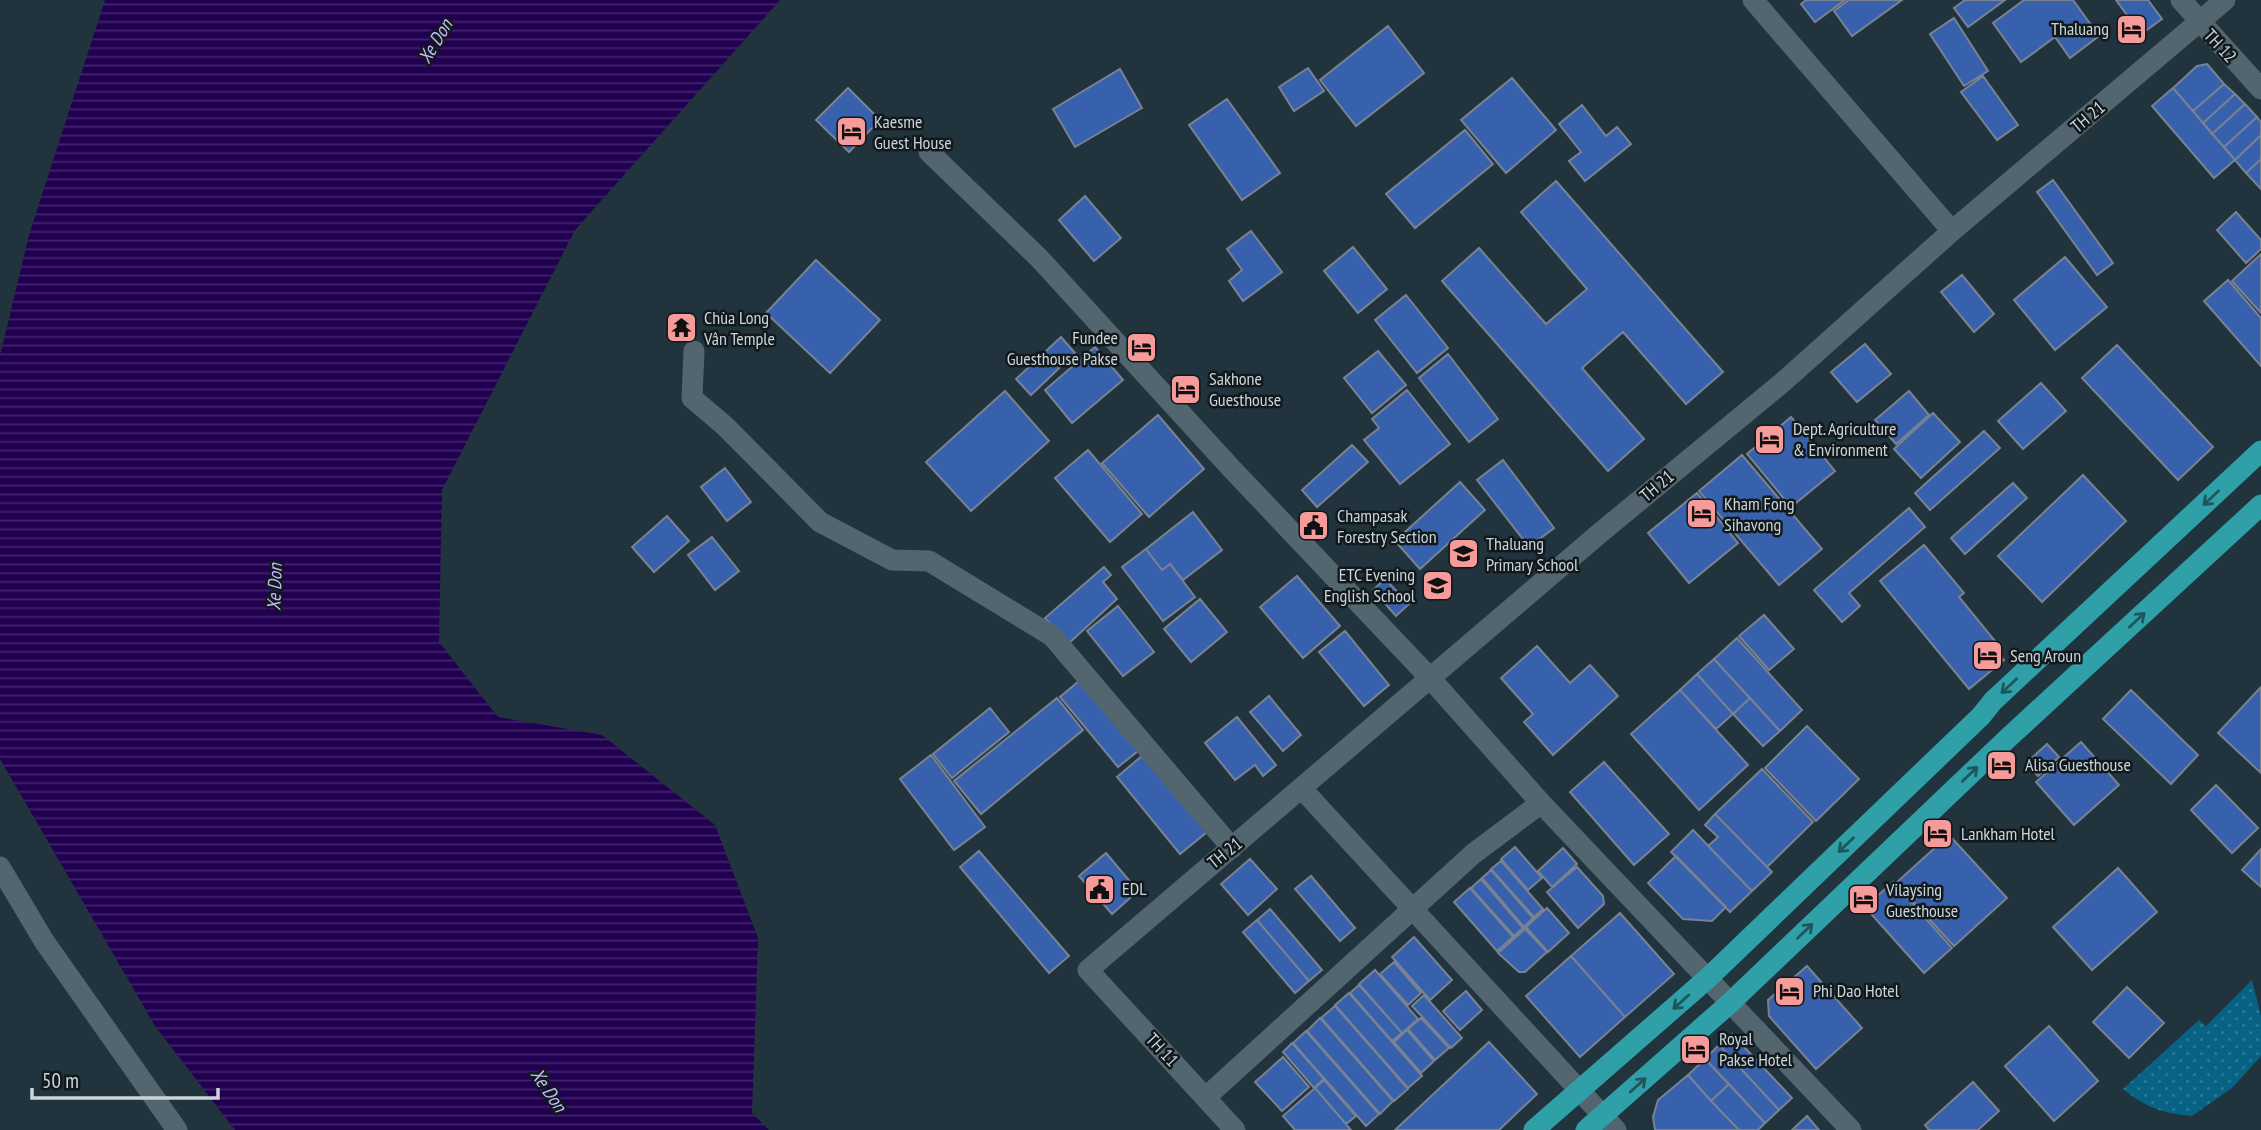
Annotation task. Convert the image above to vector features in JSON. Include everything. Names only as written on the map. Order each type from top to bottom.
[{"type":"highway","points":[[1534,1130],[1583,1091],[1708,978],[1993,701],[2261,451]]},
{"type":"highway","points":[[1602,1125],[2007,739],[2261,505]]},
{"type":"street","points":[[1753,0],[1952,231]]},
{"type":"street","name":"TH 12","points":[[2181,0],[2198,23],[2261,89]]},
{"type":"street","name":"TH 21","points":[[1088,970],[1783,382],[1952,231],[2225,0]]},
{"type":"street","points":[[929,152],[1039,258],[1230,467],[1430,678],[1541,803],[1851,1130]]},
{"type":"street","points":[[694,351],[692,398],[725,426],[820,522],[892,560],[929,561],[1052,636],[1232,848]]},
{"type":"street","points":[[1303,790],[1583,1091],[1602,1125]]},
{"type":"street","points":[[1206,1097],[1473,854],[1541,803]]},
{"type":"street","points":[[0,867],[44,941],[177,1130]]},
{"type":"street","name":"TH 11","points":[[1088,970],[1235,1130]]},
{"type":"shaded area","points":[[2252,980],[2261,1016],[2261,1056],[2232,1088],[2192,1116],[2155,1108],[2139,1101],[2123,1089],[2199,1020],[2206,1026]]},
{"type":"water","name":"Xe Don","points":[[105,0],[780,0],[575,230],[442,490],[439,642],[498,717],[602,735],[715,825],[758,938],[752,1113],[769,1130],[235,1130],[155,1026],[0,759],[0,356],[29,235]]},
{"type":"building","points":[[1806,0],[1845,0],[1815,22],[1801,4]]},
{"type":"building","points":[[1849,0],[1902,0],[1852,36],[1834,11]]},
{"type":"building","points":[[1965,0],[2005,0],[1968,27],[1954,8]]},
{"type":"building","points":[[2024,0],[2073,0],[2099,36],[2070,58],[2055,37],[2021,62],[1993,23]]},
{"type":"building","points":[[2116,0],[2148,0],[2162,19],[2141,34]]},
{"type":"building","points":[[1954,18],[1988,71],[1964,86],[1930,34]]},
{"type":"building","points":[[1388,26],[1424,73],[1356,126],[1320,80]]},
{"type":"building","points":[[2207,64],[2224,84],[2193,111],[2173,88],[2197,66]]},
{"type":"building","points":[[1308,68],[1324,91],[1294,111],[1279,87]]},
{"type":"building","points":[[1120,69],[1142,108],[1075,147],[1053,109]]},
{"type":"building","points":[[1983,76],[2018,125],[1997,140],[1961,92]]},
{"type":"building","points":[[1512,78],[1556,130],[1506,173],[1461,120]]},
{"type":"building","points":[[2224,84],[2235,94],[2203,123],[2193,111]]},
{"type":"building","points":[[848,88],[880,120],[849,152],[816,120]]},
{"type":"building","points":[[2173,88],[2235,160],[2214,178],[2152,106]]},
{"type":"building","points":[[2235,94],[2245,104],[2212,134],[2203,123]]},
{"type":"building","points":[[1227,99],[1280,173],[1242,200],[1189,125]]},
{"type":"building","points":[[2245,104],[2257,117],[2224,147],[2212,134]]},
{"type":"building","points":[[1582,105],[1606,136],[1617,127],[1631,144],[1585,181],[1569,161],[1581,152],[1559,124]]},
{"type":"building","points":[[2257,117],[2261,122],[2261,135],[2235,160],[2224,147]]},
{"type":"building","points":[[1465,130],[1493,164],[1415,228],[1386,194]]},
{"type":"building","points":[[2261,135],[2261,159],[2246,173],[2235,160]]},
{"type":"building","points":[[2261,159],[2261,189],[2246,173]]},
{"type":"building","points":[[2053,180],[2113,263],[2097,275],[2037,192]]},
{"type":"building","points":[[1556,181],[1723,372],[1686,404],[1623,332],[1582,368],[1644,439],[1608,471],[1442,281],[1479,248],[1546,324],[1587,289],[1521,212]]},
{"type":"building","points":[[1085,196],[1121,238],[1094,261],[1059,220]]},
{"type":"building","points":[[2236,212],[2261,240],[2261,249],[2246,263],[2217,230]]},
{"type":"building","points":[[1251,231],[1282,272],[1243,301],[1229,281],[1242,270],[1227,249]]},
{"type":"building","points":[[1353,247],[1387,289],[1358,313],[1324,271]]},
{"type":"building","points":[[2261,254],[2261,313],[2232,281]]},
{"type":"building","points":[[2065,257],[2107,307],[2055,350],[2014,300]]},
{"type":"building","points":[[816,260],[880,320],[830,373],[766,313]]},
{"type":"building","points":[[1962,275],[1994,314],[1974,332],[1941,292]]},
{"type":"building","points":[[2228,280],[2261,318],[2261,366],[2204,301]]},
{"type":"building","points":[[1406,295],[1448,348],[1417,373],[1375,320]]},
{"type":"building","points":[[1061,337],[1075,353],[1031,395],[1016,379]]},
{"type":"building","points":[[1865,344],[1891,374],[1857,402],[1831,372]]},
{"type":"building","points":[[2117,345],[2213,447],[2178,480],[2082,378]]},
{"type":"building","points":[[1095,347],[1123,380],[1072,423],[1045,390]]},
{"type":"building","points":[[1378,351],[1406,385],[1372,413],[1344,378]]},
{"type":"building","points":[[1448,354],[1498,419],[1469,442],[1419,378]]},
{"type":"building","points":[[2041,383],[2066,411],[2023,449],[1998,421]]},
{"type":"building","points":[[1407,390],[1450,444],[1400,484],[1364,440],[1379,428],[1372,419]]},
{"type":"building","points":[[1005,391],[1049,441],[971,511],[926,462]]},
{"type":"building","points":[[1909,391],[1929,415],[1896,444],[1875,420]]},
{"type":"building","points":[[1933,413],[1960,442],[1921,478],[1894,449]]},
{"type":"building","points":[[1158,415],[1204,469],[1149,517],[1102,463]]},
{"type":"building","points":[[1791,417],[1835,471],[1791,507],[1747,454]]},
{"type":"building","points":[[1984,431],[2000,448],[1930,510],[1915,493]]},
{"type":"building","points":[[1352,445],[1368,462],[1317,507],[1302,490]]},
{"type":"building","points":[[1088,450],[1142,514],[1110,542],[1055,478]]},
{"type":"building","points":[[1742,455],[1822,549],[1779,585],[1699,491]]},
{"type":"building","points":[[1503,460],[1554,528],[1529,547],[1477,480]]},
{"type":"building","points":[[725,468],[751,502],[727,521],[701,487]]},
{"type":"building","points":[[2083,475],[2126,521],[2042,602],[1998,556]]},
{"type":"building","points":[[1460,482],[1485,510],[1420,569],[1395,541]]},
{"type":"building","points":[[2013,483],[2027,498],[1965,554],[1951,538]]},
{"type":"building","points":[[1697,493],[1738,543],[1689,583],[1648,533]]},
{"type":"building","points":[[1909,508],[1925,527],[1849,593],[1860,606],[1842,622],[1814,590]]},
{"type":"building","points":[[1193,512],[1222,550],[1183,580],[1170,564],[1162,570],[1146,549]]},
{"type":"building","points":[[667,516],[689,541],[654,572],[632,547]]},
{"type":"building","points":[[712,537],[739,571],[715,590],[688,555]]},
{"type":"building","points":[[1924,545],[1964,593],[1959,597],[1995,641],[1991,644],[2004,660],[1969,689],[1880,581]]},
{"type":"building","points":[[1146,549],[1162,570],[1170,564],[1195,597],[1163,621],[1122,567]]},
{"type":"building","points":[[1104,567],[1111,575],[1103,582],[1117,599],[1068,644],[1045,618]]},
{"type":"building","points":[[1297,576],[1340,626],[1303,658],[1260,607]]},
{"type":"building","points":[[1385,579],[1409,604],[1396,616],[1373,590]]},
{"type":"building","points":[[1200,599],[1227,632],[1191,662],[1164,629]]},
{"type":"building","points":[[1118,606],[1154,652],[1123,676],[1087,631]]},
{"type":"building","points":[[1764,615],[1794,649],[1769,670],[1739,636]]},
{"type":"building","points":[[1345,631],[1389,685],[1364,706],[1319,652]]},
{"type":"building","points":[[1737,638],[1802,710],[1780,731],[1714,659]]},
{"type":"building","points":[[1537,646],[1570,683],[1590,665],[1618,696],[1553,755],[1524,722],[1533,714],[1501,678]]},
{"type":"building","points":[[1714,659],[1750,698],[1733,714],[1697,674]]},
{"type":"building","points":[[1697,674],[1733,714],[1716,729],[1680,690]]},
{"type":"building","points":[[1079,681],[1138,751],[1118,767],[1060,697]]},
{"type":"building","points":[[2261,687],[2261,773],[2218,733]]},
{"type":"building","points":[[1680,690],[1748,765],[1699,810],[1631,734]]},
{"type":"building","points":[[2131,690],[2198,755],[2171,784],[2103,719]]},
{"type":"building","points":[[1269,696],[1301,735],[1283,751],[1250,712]]},
{"type":"building","points":[[1057,698],[1083,730],[981,814],[954,781]]},
{"type":"building","points":[[1750,698],[1780,731],[1763,746],[1733,714]]},
{"type":"building","points":[[990,708],[1009,732],[952,778],[933,754]]},
{"type":"building","points":[[1237,717],[1276,765],[1263,776],[1255,765],[1235,780],[1205,743]]},
{"type":"building","points":[[1807,726],[1859,779],[1816,821],[1765,768]]},
{"type":"building","points":[[2081,742],[2119,785],[2074,825],[2036,782]]},
{"type":"building","points":[[2047,744],[2059,757],[2038,776],[2026,763]]},
{"type":"building","points":[[931,755],[985,827],[954,850],[900,779]]},
{"type":"building","points":[[1143,755],[1207,832],[1180,854],[1117,777]]},
{"type":"building","points":[[1604,762],[1669,834],[1634,865],[1570,792]]},
{"type":"building","points":[[1762,769],[1813,822],[1767,867],[1715,814]]},
{"type":"building","points":[[2216,785],[2258,828],[2232,853],[2191,810]]},
{"type":"building","points":[[1715,814],[1772,872],[1752,891],[1708,846],[1718,837],[1705,825]]},
{"type":"building","points":[[1693,830],[1752,891],[1730,912],[1671,852]]},
{"type":"building","points":[[1949,835],[2007,898],[1954,946],[1896,883]]},
{"type":"building","points":[[1515,847],[1542,878],[1528,890],[1501,859]]},
{"type":"building","points":[[1563,848],[1577,864],[1552,887],[1538,871]]},
{"type":"building","points":[[2261,849],[2261,887],[2242,870]]},
{"type":"building","points":[[979,851],[1069,956],[1049,973],[960,867]]},
{"type":"building","points":[[1106,853],[1138,891],[1112,914],[1079,876]]},
{"type":"building","points":[[1676,856],[1726,907],[1712,921],[1683,919],[1648,883]]},
{"type":"building","points":[[1250,859],[1277,889],[1248,915],[1221,884]]},
{"type":"building","points":[[1501,861],[1543,909],[1534,917],[1491,869]]},
{"type":"building","points":[[1577,867],[1603,896],[1604,904],[1578,928],[1547,892]]},
{"type":"building","points":[[2118,868],[2157,912],[2092,970],[2053,927]]},
{"type":"building","points":[[1491,870],[1533,918],[1524,927],[1482,878]]},
{"type":"building","points":[[1311,876],[1355,928],[1340,941],[1295,889]]},
{"type":"building","points":[[1481,879],[1523,928],[1514,936],[1471,888]]},
{"type":"building","points":[[1893,882],[1952,948],[1924,973],[1865,907]]},
{"type":"building","points":[[1470,888],[1513,937],[1497,951],[1454,902]]},
{"type":"building","points":[[1547,908],[1569,933],[1548,952],[1526,927]]},
{"type":"building","points":[[1270,909],[1322,970],[1309,981],[1257,920]]},
{"type":"building","points":[[1620,913],[1674,974],[1625,1017],[1571,956]]},
{"type":"building","points":[[1257,920],[1309,981],[1295,993],[1243,932]]},
{"type":"building","points":[[1525,929],[1547,952],[1525,972],[1519,972],[1498,953]]},
{"type":"building","points":[[1414,937],[1452,980],[1430,1000],[1392,957]]},
{"type":"building","points":[[1571,956],[1625,1017],[1580,1057],[1526,996]]},
{"type":"building","points":[[1394,962],[1421,993],[1408,1005],[1380,974]]},
{"type":"building","points":[[1807,966],[1862,1028],[1816,1069],[1769,1016],[1768,1000]]},
{"type":"building","points":[[1375,970],[1418,1019],[1402,1033],[1359,984]]},
{"type":"building","points":[[1359,985],[1402,1033],[1392,1041],[1350,993]]},
{"type":"building","points":[[2127,987],[2164,1023],[2129,1058],[2093,1022]]},
{"type":"building","points":[[1466,991],[1482,1010],[1460,1030],[1443,1011]]},
{"type":"building","points":[[1349,993],[1422,1076],[1408,1088],[1335,1005]]},
{"type":"building","points":[[1424,995],[1462,1038],[1451,1048],[1412,1006]]},
{"type":"building","points":[[1335,1006],[1408,1089],[1394,1101],[1321,1018]]},
{"type":"building","points":[[1320,1018],[1393,1101],[1380,1114],[1307,1031]]},
{"type":"building","points":[[1421,1018],[1449,1048],[1435,1060],[1408,1029]]},
{"type":"building","points":[[2049,1026],[2098,1081],[2054,1121],[2005,1066]]},
{"type":"building","points":[[1407,1030],[1434,1061],[1421,1073],[1394,1042]]},
{"type":"building","points":[[1306,1031],[1379,1114],[1366,1126],[1293,1043]]},
{"type":"building","points":[[1732,1034],[1792,1098],[1779,1110],[1719,1045]]},
{"type":"building","points":[[1489,1042],[1537,1094],[1499,1130],[1395,1130]]},
{"type":"building","points":[[1292,1043],[1324,1079],[1314,1088],[1283,1052]]},
{"type":"building","points":[[1719,1045],[1779,1110],[1765,1123],[1705,1059]]},
{"type":"building","points":[[1283,1057],[1309,1087],[1282,1111],[1255,1082]]},
{"type":"building","points":[[1705,1059],[1729,1084],[1711,1101],[1688,1075]]},
{"type":"building","points":[[1688,1075],[1739,1130],[1655,1130],[1653,1117],[1658,1100]]},
{"type":"building","points":[[1324,1080],[1356,1116],[1346,1124],[1315,1088]]},
{"type":"building","points":[[1973,1082],[1999,1111],[1978,1130],[1929,1130],[1925,1125]]},
{"type":"building","points":[[1729,1084],[1765,1123],[1758,1130],[1739,1130],[1711,1101]]},
{"type":"building","points":[[1315,1088],[1351,1130],[1295,1130],[1283,1116]]},
{"type":"building","points":[[1807,1116],[1819,1130],[1792,1130]]},
{"type":"place","name":"Thaluang","points":[[2132,29]]},
{"type":"place","name":"Kaesme Guest House","points":[[851,132]]},
{"type":"place","name":"Chùa Long Vân Temple","points":[[681,328]]},
{"type":"place","name":"Fundee Guesthouse Pakse","points":[[1141,348]]},
{"type":"place","name":"Sakhone Guesthouse","points":[[1186,389]]},
{"type":"place","name":"Dept. Agriculture & Environment","points":[[1770,439]]},
{"type":"place","name":"Kham Fong Sihavong","points":[[1701,514]]},
{"type":"place","name":"Champasak Forestry Section","points":[[1314,526]]},
{"type":"place","name":"Thaluang Primary School","points":[[1463,554]]},
{"type":"place","name":"ETC Evening English School","points":[[1438,585]]},
{"type":"place","name":"Seng Aroun","points":[[1987,656]]},
{"type":"place","name":"Alisa Guesthouse","points":[[2002,765]]},
{"type":"place","name":"Lankham Hotel","points":[[1938,834]]},
{"type":"place","name":"EDL","points":[[1099,889]]},
{"type":"place","name":"Vilaysing Guesthouse","points":[[1863,900]]},
{"type":"place","name":"Phi Dao Hotel","points":[[1790,991]]},
{"type":"place","name":"Royal Pakse Hotel","points":[[1696,1049]]}]
